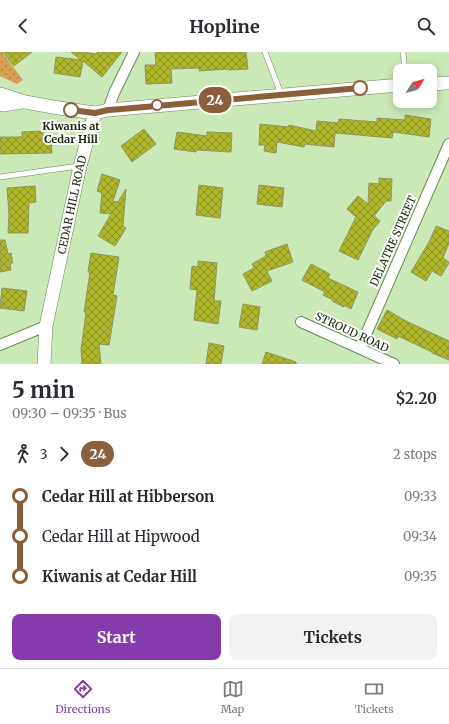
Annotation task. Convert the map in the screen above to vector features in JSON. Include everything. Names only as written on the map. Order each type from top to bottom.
[{"type":"street","points":[[108,110],[114,92],[134,52]]},
{"type":"street","points":[[437,84],[449,83]]},
{"type":"street","points":[[0,94],[25,102],[95,113],[108,110],[393,86]]},
{"type":"street","points":[[0,104],[3,105],[25,102]]},
{"type":"street","name":"CEDAR HILL ROAD","points":[[44,364],[46,326],[80,166],[95,113]]},
{"type":"street","name":"DELATRE STREET","points":[[360,348],[449,144]]},
{"type":"street","name":"STROUD ROAD","points":[[301,322],[394,364]]},
{"type":"street","points":[[0,345],[46,326]]},
{"type":"lane","points":[[265,52],[282,95]]},
{"type":"lane","points":[[403,52],[404,64]]},
{"type":"lane","points":[[0,177],[80,166]]},
{"type":"shaded area","points":[[0,52],[2,52],[23,80],[17,84],[0,76]]},
{"type":"building","points":[[3,52],[32,52],[14,66]]},
{"type":"building","points":[[71,52],[96,54],[98,52],[122,52],[102,77],[83,61],[80,77],[54,73],[56,57],[81,60]]},
{"type":"building","points":[[155,52],[246,52],[248,69],[199,71],[199,68],[171,69],[172,83],[146,84],[145,65],[156,65]]},
{"type":"building","points":[[405,115],[431,119],[429,137],[393,132],[392,138],[335,133],[334,147],[305,144],[304,147],[277,142],[276,153],[264,151],[265,145],[259,145],[260,124],[288,127],[289,125],[316,131],[317,121],[338,123],[339,119],[377,122],[377,118],[405,120]]},
{"type":"building","points":[[144,129],[156,144],[132,162],[121,146]]},
{"type":"building","points":[[43,131],[43,140],[51,140],[52,153],[0,154],[0,137],[22,137],[22,132]]},
{"type":"building","points":[[177,132],[207,136],[207,132],[232,133],[231,152],[196,150],[196,152],[174,149]]},
{"type":"building","points":[[102,174],[120,180],[113,201],[118,202],[126,189],[123,226],[126,228],[115,246],[98,236],[111,214],[100,213],[102,193],[97,191]]},
{"type":"building","points":[[379,178],[392,179],[391,201],[386,201],[374,216],[380,221],[372,231],[358,260],[339,251],[356,217],[347,209],[358,196],[368,204],[369,183],[379,184]]},
{"type":"building","points":[[199,185],[223,188],[220,218],[196,215]]},
{"type":"building","points":[[259,185],[284,188],[282,207],[257,204]]},
{"type":"building","points":[[35,186],[36,202],[29,203],[28,233],[8,233],[9,214],[7,188]]},
{"type":"building","points":[[436,226],[449,231],[449,243],[443,258],[449,263],[441,276],[432,271],[426,281],[411,272],[429,242]]},
{"type":"building","points":[[0,240],[5,240],[8,254],[11,253],[13,263],[10,263],[11,270],[0,272]]},
{"type":"building","points":[[287,244],[293,262],[267,271],[272,281],[252,291],[243,274],[254,268],[252,264],[266,256],[265,252]]},
{"type":"building","points":[[91,253],[119,257],[113,295],[117,296],[109,345],[99,344],[101,364],[82,364],[81,350],[86,312],[84,312],[90,272],[88,272]]},
{"type":"building","points":[[198,261],[217,263],[214,301],[221,301],[218,324],[194,320],[197,290],[190,289],[192,266],[198,267]]},
{"type":"building","points":[[311,264],[330,274],[328,278],[358,292],[351,309],[332,301],[333,300],[323,295],[325,292],[302,280]]},
{"type":"building","points":[[2,288],[27,291],[24,311],[0,308]]},
{"type":"building","points":[[243,304],[260,307],[257,330],[239,327]]},
{"type":"building","points":[[387,310],[406,321],[449,341],[449,360],[398,336],[397,339],[377,329]]},
{"type":"building","points":[[209,343],[224,346],[221,364],[206,364]]},
{"type":"building","points":[[266,352],[296,362],[296,364],[262,364]]},
{"type":"bus line","name":"24","points":[[71,110],[95,113],[108,110],[360,88]]},
{"type":"place","name":"Kiwanis at Cedar Hill","points":[[71,110]]}]
